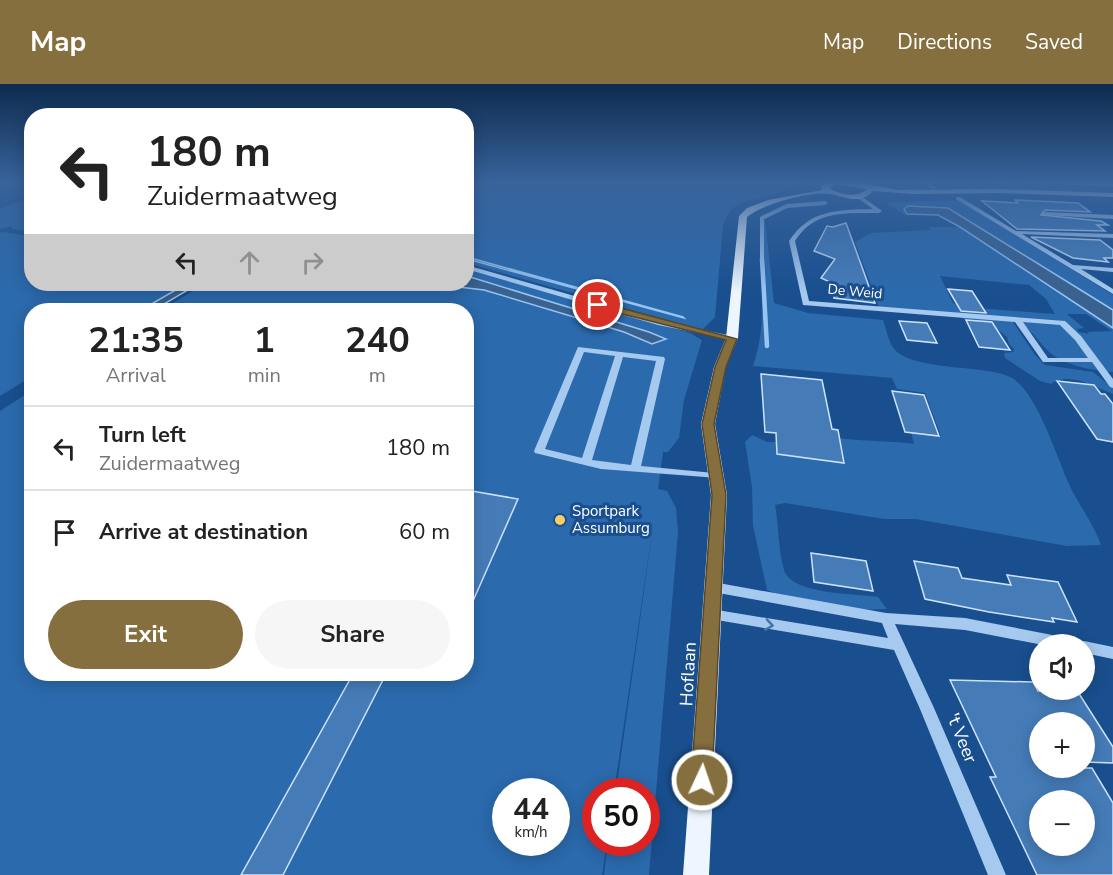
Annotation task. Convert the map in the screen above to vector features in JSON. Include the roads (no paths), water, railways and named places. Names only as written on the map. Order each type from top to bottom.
[{"type":"main road","name":"Hoflaan","points":[[696,875],[719,495],[714,476],[708,424],[720,367],[732,339],[743,218]]},
{"type":"street","name":"De Weid","points":[[819,218],[804,224],[796,232],[792,241],[806,303],[1062,323],[1078,338],[1092,360],[1113,385]]},
{"type":"street","points":[[992,218],[1113,292]]},
{"type":"street","points":[[1014,231],[1113,236]]},
{"type":"street","points":[[1073,267],[1113,270]]},
{"type":"street","points":[[474,269],[662,323],[732,339]]},
{"type":"street","points":[[1017,319],[1046,360],[1092,360]]},
{"type":"street","points":[[635,469],[662,359],[581,349],[539,451],[601,466],[714,476]]},
{"type":"street","points":[[586,462],[620,354]]},
{"type":"street","points":[[713,587],[886,618],[965,624],[1029,636]]},
{"type":"street","points":[[711,614],[898,645]]},
{"type":"street","name":"'t Veer","points":[[886,618],[997,875]]},
{"type":"street","points":[[1095,649],[1113,653]]},
{"type":"waterway","points":[[762,218],[762,259]]},
{"type":"waterway","points":[[762,259],[767,346]]},
{"type":"place","name":"Sportpark Assumburg","points":[[560,520]]}]
